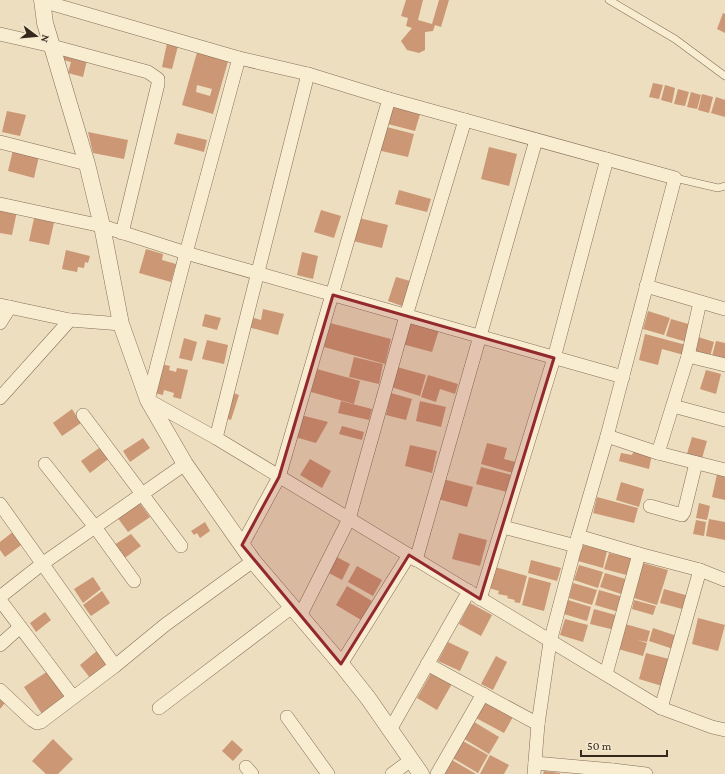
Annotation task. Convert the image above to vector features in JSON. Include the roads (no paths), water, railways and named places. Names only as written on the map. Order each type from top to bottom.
[{"type":"street","points":[[421,774],[368,698],[242,546],[185,464],[148,400],[121,324],[102,226],[87,164],[45,23],[42,1],[239,58],[308,74],[389,99],[676,178],[550,642],[538,724],[534,769],[646,774]]},
{"type":"street","points":[[0,34],[52,46],[148,72],[158,79],[122,233]]},
{"type":"street","points":[[148,400],[239,58]]},
{"type":"street","points":[[216,438],[308,74]]},
{"type":"street","points":[[242,546],[279,477],[389,99]]},
{"type":"street","points":[[159,708],[296,611],[349,519],[406,316],[465,120]]},
{"type":"street","points":[[341,664],[413,558],[480,337],[536,140]]},
{"type":"street","points":[[0,143],[87,164]]},
{"type":"street","points":[[480,598],[554,358],[606,159]]},
{"type":"street","points":[[0,204],[102,226],[186,254],[623,377]]},
{"type":"street","points":[[646,286],[725,309]]},
{"type":"street","points":[[658,453],[688,356],[700,302]]},
{"type":"street","points":[[0,322],[5,306],[70,320],[121,324]]},
{"type":"street","points":[[0,398],[70,320]]},
{"type":"street","points":[[688,356],[725,365]]},
{"type":"street","points":[[148,400],[216,438],[661,708],[712,727],[725,730]]},
{"type":"street","points":[[673,406],[725,420]]},
{"type":"street","points":[[83,415],[180,546]]},
{"type":"street","points":[[607,436],[658,453],[725,470]]},
{"type":"street","points":[[650,506],[682,515],[696,463]]},
{"type":"street","points":[[45,464],[95,527],[134,581]]},
{"type":"street","points":[[0,597],[42,564],[185,464]]},
{"type":"street","points":[[0,504],[114,666]]},
{"type":"street","points":[[503,527],[639,554],[700,570],[725,580]]},
{"type":"street","points":[[606,674],[639,554]]},
{"type":"street","points":[[0,690],[37,723],[41,722],[165,625],[253,561]]},
{"type":"street","points":[[661,708],[700,570]]},
{"type":"street","points":[[390,730],[469,592]]},
{"type":"street","points":[[0,600],[73,697]]},
{"type":"street","points":[[0,645],[20,627]]},
{"type":"street","points":[[427,664],[538,724]]},
{"type":"street","points":[[437,774],[483,694]]},
{"type":"street","points":[[288,718],[328,774]]},
{"type":"street","points":[[392,774],[411,760]]},
{"type":"lane","points":[[609,0],[675,39],[725,76]]},
{"type":"lane","points":[[676,178],[718,188],[725,186]]}]
